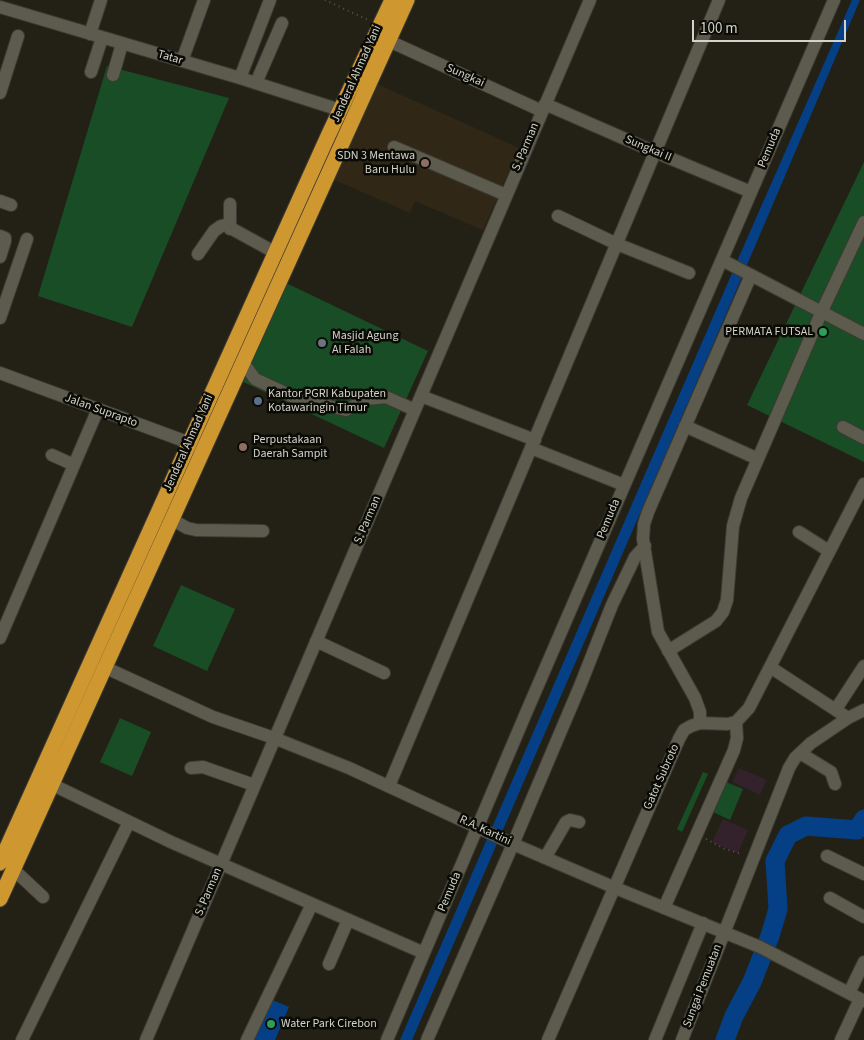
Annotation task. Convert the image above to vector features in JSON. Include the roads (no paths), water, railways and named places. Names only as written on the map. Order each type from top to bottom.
[{"type":"highway","name":"Jenderal Ahmad Yani","points":[[0,898],[4,860],[196,446],[276,254],[340,110],[392,0]]},
{"type":"highway","name":"Jenderal Ahmad Yani","points":[[4,860],[51,784],[171,519],[196,446],[242,361],[407,0]]},
{"type":"street","points":[[90,34],[101,0]]},
{"type":"street","points":[[182,61],[204,0]]},
{"type":"street","points":[[240,78],[270,0]]},
{"type":"street","name":"S. Parman","points":[[146,1040],[590,0]]},
{"type":"street","points":[[389,786],[719,0]]},
{"type":"street","name":"Pemuda","points":[[387,1040],[480,829],[624,485],[738,268],[751,192],[834,0]]},
{"type":"street","name":"Tatar","points":[[0,7],[240,78],[340,110]]},
{"type":"street","points":[[256,83],[282,22]]},
{"type":"street","points":[[0,93],[6,55],[18,36]]},
{"type":"street","points":[[91,72],[102,38]]},
{"type":"street","name":"Sungkai","points":[[389,41],[544,107]]},
{"type":"street","points":[[113,75],[122,44]]},
{"type":"street","name":"Sungkai II","points":[[544,107],[751,192]]},
{"type":"street","points":[[394,147],[506,195]]},
{"type":"street","points":[[230,204],[230,228]]},
{"type":"street","points":[[558,216],[617,244],[689,273]]},
{"type":"street","points":[[668,651],[716,621],[723,612],[727,600],[735,516],[822,311],[864,222]]},
{"type":"street","points":[[198,254],[214,231],[221,226],[225,226],[276,254]]},
{"type":"street","points":[[0,236],[5,238],[1,253],[21,256]]},
{"type":"street","points":[[0,318],[27,239]]},
{"type":"street","points":[[864,334],[738,268],[685,426],[644,524],[643,539],[656,625],[668,651],[695,698],[700,712],[700,723],[727,724],[736,722],[749,708],[864,484]]},
{"type":"street","points":[[242,361],[255,379],[298,399],[346,410],[367,399],[386,397],[415,410]]},
{"type":"street","name":"Jalan Suprapto","points":[[0,373],[196,446]]},
{"type":"street","points":[[421,396],[624,485]]},
{"type":"street","points":[[0,638],[98,410]]},
{"type":"street","points":[[685,426],[758,460]]},
{"type":"street","points":[[843,427],[864,438]]},
{"type":"street","points":[[52,455],[74,465]]},
{"type":"street","points":[[171,519],[187,528],[196,530],[263,531]]},
{"type":"street","points":[[799,532],[829,551]]},
{"type":"street","points":[[427,1040],[580,686],[615,598],[635,557],[645,546]]},
{"type":"street","points":[[316,642],[384,673]]},
{"type":"street","points":[[836,709],[864,666]]},
{"type":"street","name":"R.A. Kartini","points":[[104,667],[213,717],[274,738],[349,768],[546,858],[760,947],[858,998]]},
{"type":"street","points":[[770,667],[848,718]]},
{"type":"street","name":"Sungai Pemuatan","points":[[682,1040],[789,768],[800,753],[811,743],[848,718],[864,710]]},
{"type":"street","points":[[664,908],[732,756],[736,743],[736,722]]},
{"type":"street","name":"Gatot Subroto","points":[[548,1040],[679,739],[684,730],[700,723]]},
{"type":"street","points":[[800,753],[830,772],[835,784]]},
{"type":"street","points":[[191,768],[203,767],[254,785]]},
{"type":"street","points":[[51,784],[129,822],[424,953]]},
{"type":"street","points":[[546,858],[566,822],[570,820],[579,822]]},
{"type":"street","points":[[22,1040],[129,822]]},
{"type":"street","points":[[827,856],[864,874]]},
{"type":"street","points":[[4,860],[43,897]]},
{"type":"street","points":[[830,898],[864,917]]},
{"type":"street","points":[[247,1040],[312,904]]},
{"type":"street","points":[[329,964],[348,920]]},
{"type":"street","points":[[655,1040],[704,923]]},
{"type":"street","points":[[841,1040],[858,998],[864,962]]},
{"type":"water","points":[[852,0],[860,0],[412,1040],[400,1040],[742,250]]},
{"type":"water","name":"Water Park Cirebon","points":[[270,999],[289,1007],[275,1040],[253,1040]]},
{"type":"waterway","points":[[725,1040],[734,1016],[752,982],[770,936],[778,909],[775,861],[788,835],[806,826],[857,830],[864,819]]},
{"type":"place","name":"SDN 3 Mentawa Baru Hulu","points":[[425,163]]},
{"type":"place","name":"PERMATA FUTSAL","points":[[823,332]]},
{"type":"place","name":"Masjid Agung Al Falah","points":[[322,343]]},
{"type":"place","name":"Kantor PGRI Kabupaten Kotawaringin Timur","points":[[258,401]]},
{"type":"place","name":"Perpustakaan Daerah Sampit","points":[[243,447]]},
{"type":"place","name":"Water Park Cirebon","points":[[271,1024]]}]
